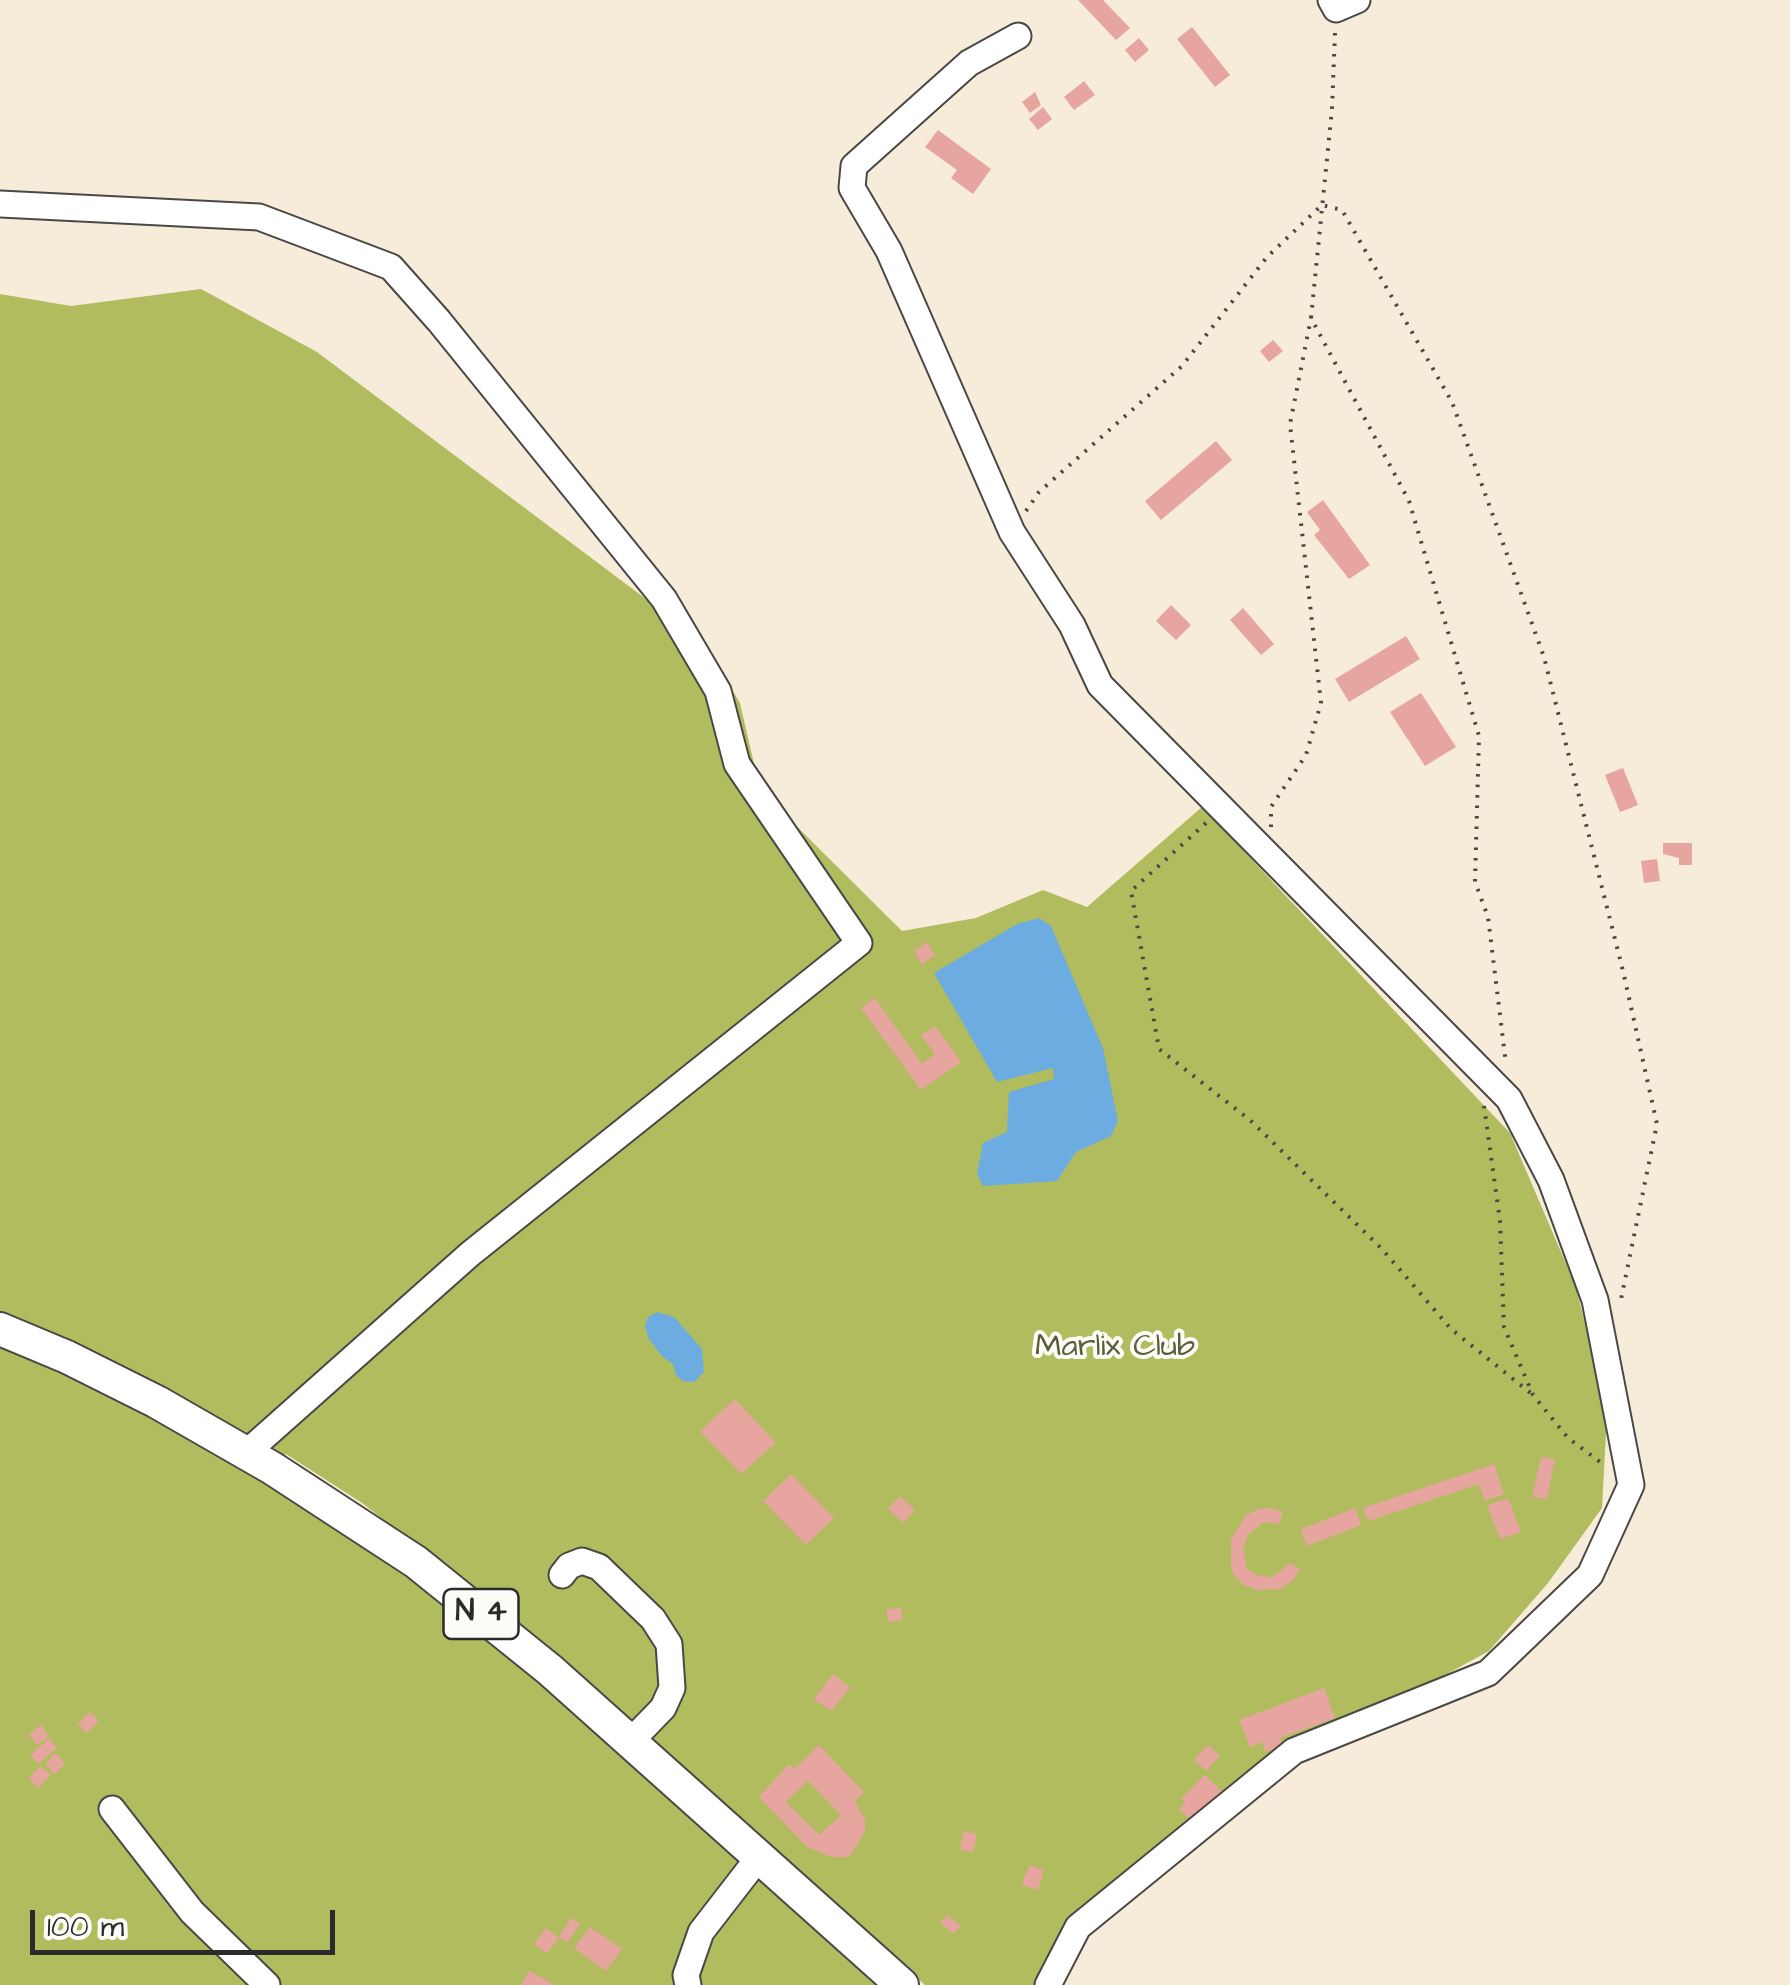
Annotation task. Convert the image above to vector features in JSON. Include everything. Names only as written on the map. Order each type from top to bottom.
[{"type":"main road","name":"N 4","points":[[0,1329],[112,1379],[246,1453],[416,1562],[550,1670],[902,1985]]},
{"type":"street","points":[[1018,36],[969,63],[854,166],[852,188],[889,251],[1012,532],[1072,625],[1100,685],[1509,1099],[1551,1180],[1595,1300],[1630,1484],[1590,1575],[1488,1673],[1294,1751],[1078,1927],[1048,1985]]},
{"type":"street","points":[[0,204],[259,217],[391,266],[664,600],[718,691],[736,764],[859,944],[470,1254],[246,1453]]},
{"type":"street","points":[[562,1575],[569,1566],[582,1562],[598,1568],[653,1619],[668,1644],[672,1688],[663,1708],[630,1742]]},
{"type":"street","points":[[112,1808],[192,1912],[266,1985]]},
{"type":"street","points":[[688,1985],[686,1974],[701,1932],[759,1857]]},
{"type":"path","points":[[1272,861],[1271,807],[1306,755],[1321,703],[1290,424],[1311,318],[1341,3]]},
{"type":"path","points":[[1012,532],[1039,492],[1182,366],[1267,256],[1322,204]]},
{"type":"path","points":[[1322,204],[1342,210],[1452,402],[1544,658],[1623,971],[1657,1124],[1624,1295],[1604,1350]]},
{"type":"path","points":[[1311,318],[1409,500],[1479,736],[1475,882],[1488,917],[1509,1099]]},
{"type":"path","points":[[1221,810],[1131,891],[1159,1048],[1250,1120],[1382,1249],[1452,1329],[1532,1395],[1568,1438],[1630,1484]]},
{"type":"path","points":[[1483,1072],[1484,1126],[1500,1221],[1504,1326],[1532,1395]]},
{"type":"green space","name":"Marlix Club","points":[[201,289],[317,352],[642,596],[712,656],[740,703],[760,790],[902,931],[976,918],[1043,890],[1087,907],[1202,807],[1510,1133],[1576,1287],[1607,1414],[1602,1508],[1548,1583],[1489,1651],[1412,1693],[1295,1743],[1098,1901],[1035,1985],[925,1985],[569,1663],[362,1503],[286,1454],[272,1467],[472,1606],[902,1985],[0,1985],[0,294],[71,306]]},
{"type":"water","points":[[1039,918],[1051,926],[1103,1048],[1118,1121],[1111,1136],[1076,1152],[1057,1181],[983,1186],[977,1174],[983,1143],[1007,1132],[1009,1092],[1054,1079],[1053,1068],[997,1082],[934,973],[1017,924]]},
{"type":"water","points":[[657,1312],[674,1317],[702,1349],[704,1372],[694,1382],[683,1381],[676,1375],[673,1364],[649,1339],[645,1327],[648,1317]]},
{"type":"building","points":[[1078,0],[1103,0],[1130,28],[1116,40]]},
{"type":"building","points":[[1192,27],[1230,75],[1215,87],[1177,39]]},
{"type":"building","points":[[1139,38],[1149,50],[1135,62],[1125,50]]},
{"type":"building","points":[[1084,81],[1095,95],[1074,110],[1064,97]]},
{"type":"building","points":[[1035,92],[1041,105],[1030,113],[1022,102]]},
{"type":"building","points":[[1043,107],[1052,119],[1038,130],[1029,119]]},
{"type":"building","points":[[938,130],[991,169],[973,194],[951,178],[957,170],[925,147]]},
{"type":"building","points":[[1273,340],[1283,351],[1269,362],[1260,351]]},
{"type":"building","points":[[1216,441],[1232,460],[1161,520],[1145,501]]},
{"type":"building","points":[[1323,500],[1370,565],[1349,579],[1314,535],[1320,530],[1307,512]]},
{"type":"building","points":[[1171,605],[1191,625],[1176,640],[1156,621]]},
{"type":"building","points":[[1243,608],[1274,644],[1261,655],[1230,620]]},
{"type":"building","points":[[1406,636],[1420,659],[1349,702],[1335,679]]},
{"type":"building","points":[[1421,693],[1456,747],[1425,766],[1390,712]]},
{"type":"building","points":[[1623,768],[1638,805],[1620,812],[1605,775]]},
{"type":"building","points":[[1663,843],[1692,843],[1692,865],[1679,865],[1679,858],[1663,854]]},
{"type":"building","points":[[1657,859],[1660,881],[1644,883],[1641,861]]},
{"type":"building","points":[[927,942],[935,955],[922,964],[914,951]]},
{"type":"building","points":[[875,998],[922,1064],[935,1054],[921,1035],[935,1026],[961,1062],[921,1090],[861,1008]]},
{"type":"building","points":[[735,1399],[776,1443],[741,1474],[700,1431]]},
{"type":"building","points":[[1541,1457],[1555,1459],[1547,1499],[1532,1496]]},
{"type":"building","points":[[1494,1464],[1504,1494],[1485,1501],[1479,1484],[1368,1521],[1363,1508]]},
{"type":"building","points":[[791,1474],[834,1518],[806,1545],[763,1501]]},
{"type":"building","points":[[900,1496],[915,1510],[903,1523],[888,1509]]},
{"type":"building","points":[[1508,1498],[1521,1532],[1500,1539],[1487,1505]]},
{"type":"building","points":[[1271,1508],[1283,1512],[1279,1524],[1264,1522],[1248,1535],[1243,1549],[1247,1569],[1259,1576],[1273,1577],[1290,1563],[1300,1570],[1280,1589],[1257,1590],[1243,1585],[1231,1568],[1231,1539],[1246,1515]]},
{"type":"building","points":[[1355,1508],[1361,1525],[1307,1546],[1301,1529]]},
{"type":"building","points":[[901,1608],[902,1620],[888,1622],[887,1609]]},
{"type":"building","points":[[833,1674],[850,1687],[832,1711],[814,1699]]},
{"type":"building","points":[[1324,1688],[1335,1718],[1280,1738],[1282,1746],[1265,1752],[1262,1742],[1250,1747],[1239,1720]]},
{"type":"building","points":[[89,1712],[99,1720],[87,1733],[78,1724]]},
{"type":"building","points":[[41,1725],[49,1736],[37,1745],[29,1734]]},
{"type":"building","points":[[49,1739],[57,1748],[38,1764],[30,1755]]},
{"type":"building","points":[[819,1745],[864,1792],[855,1801],[865,1820],[865,1831],[850,1857],[832,1857],[807,1847],[759,1797],[789,1764],[794,1769]],"holes":[[[808,1781],[841,1815],[819,1835],[786,1802]]]},
{"type":"building","points":[[1208,1745],[1220,1756],[1206,1771],[1194,1760]]},
{"type":"building","points":[[55,1753],[65,1763],[55,1774],[45,1764]]},
{"type":"building","points":[[40,1766],[51,1775],[39,1788],[29,1779]]},
{"type":"building","points":[[1205,1775],[1224,1794],[1194,1823],[1179,1809],[1185,1802],[1181,1798]]},
{"type":"building","points":[[964,1831],[977,1834],[973,1852],[960,1849]]},
{"type":"building","points":[[1029,1865],[1044,1870],[1038,1890],[1022,1885]]},
{"type":"building","points":[[947,1915],[961,1926],[953,1934],[940,1922]]},
{"type":"building","points":[[571,1918],[580,1924],[567,1943],[559,1937]]},
{"type":"building","points":[[590,1927],[622,1949],[606,1971],[574,1948]]},
{"type":"building","points":[[546,1928],[559,1938],[547,1953],[534,1944]]},
{"type":"building","points":[[529,1971],[555,1985],[521,1985]]}]
